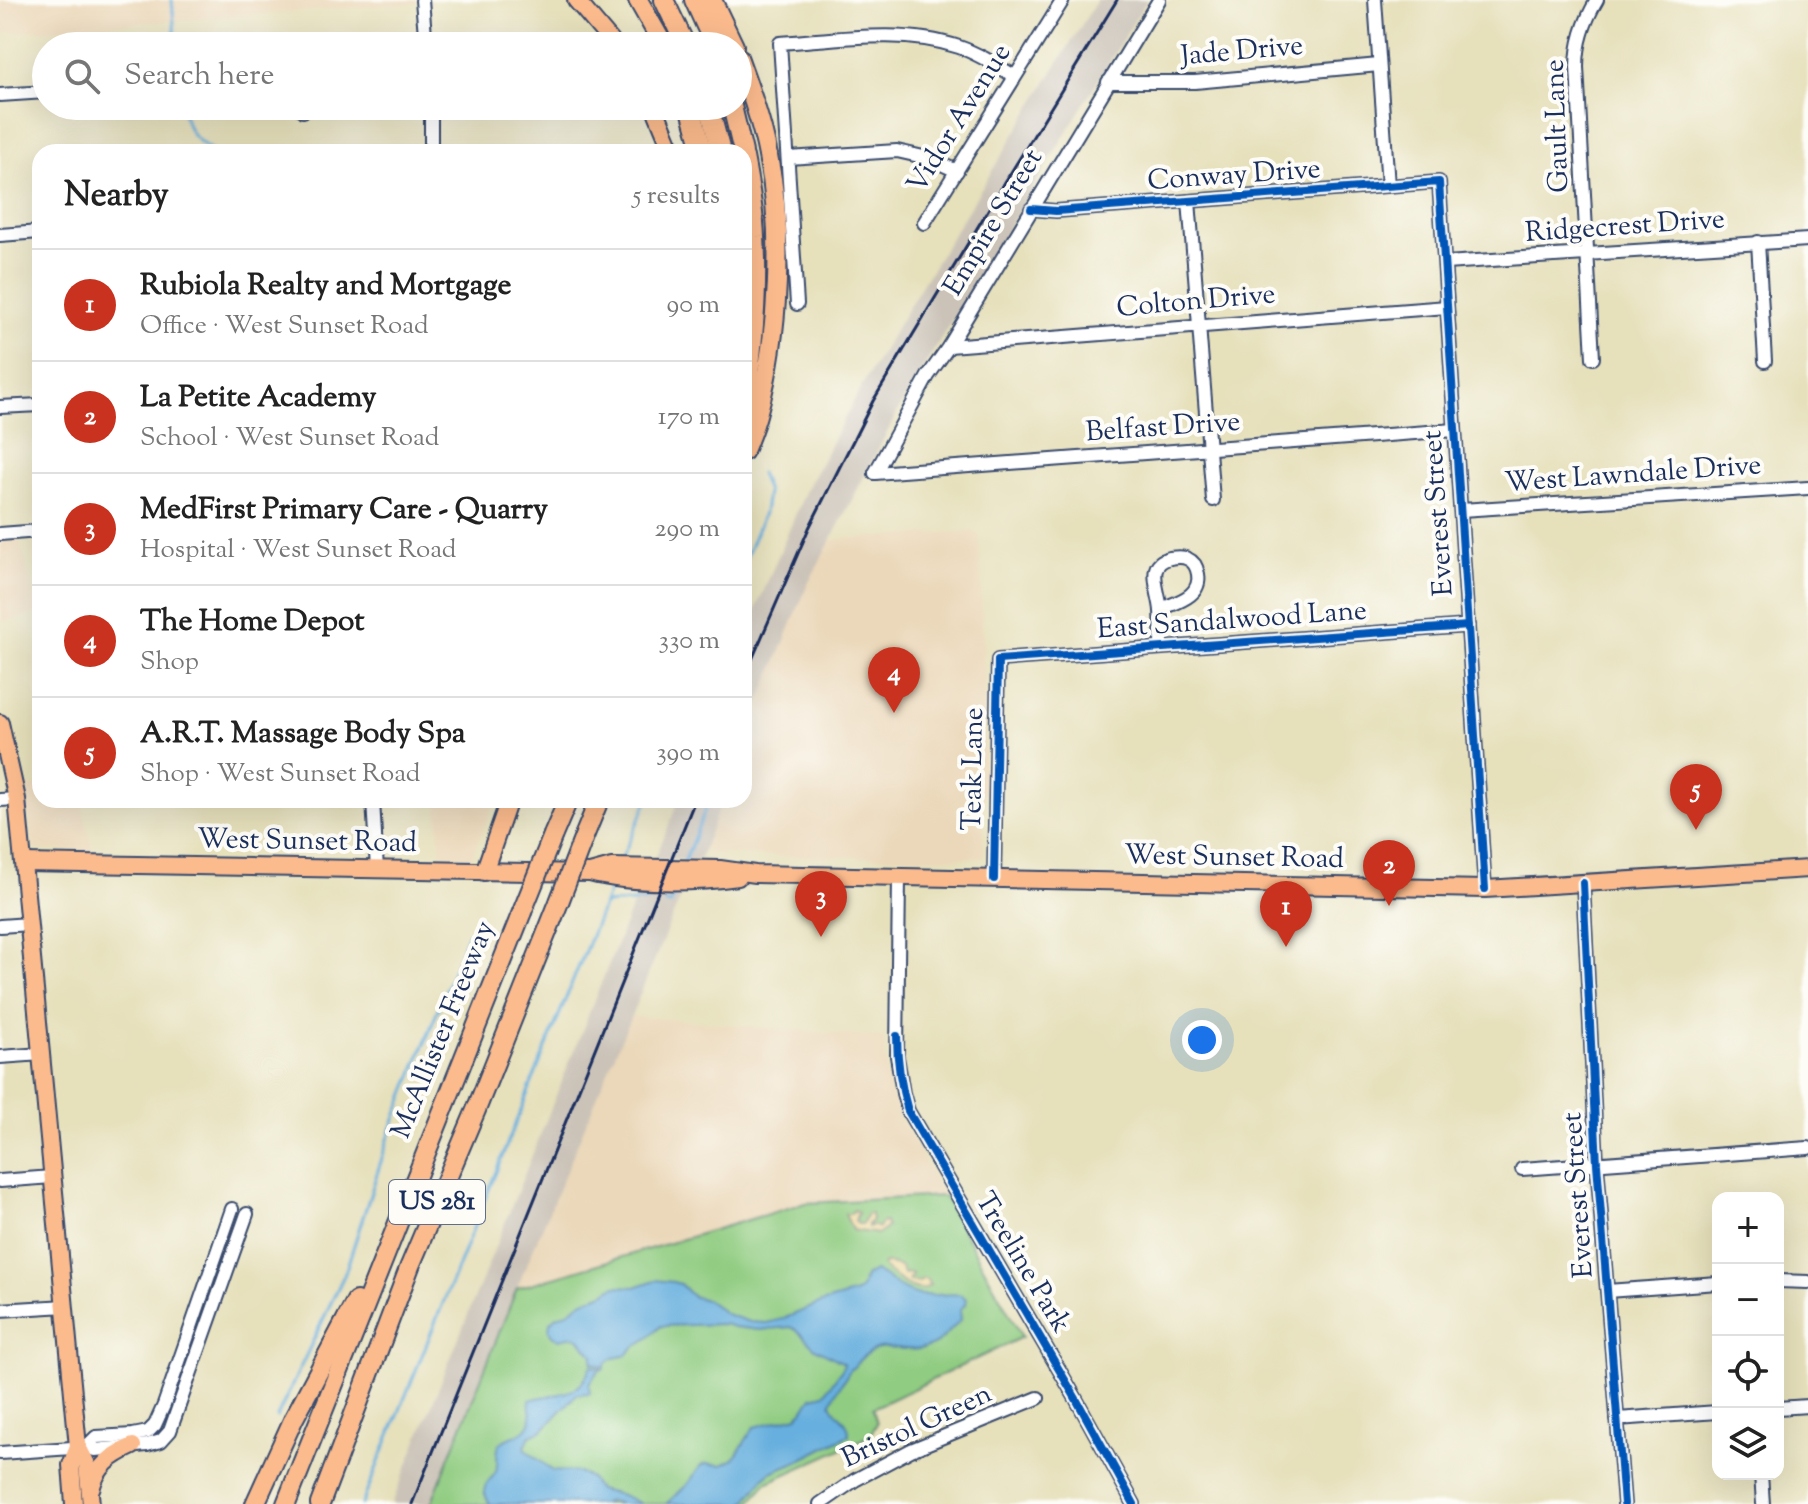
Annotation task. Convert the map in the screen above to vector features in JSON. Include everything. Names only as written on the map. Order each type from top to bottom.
[{"type":"highway","points":[[638,0],[656,32]]},
{"type":"highway","points":[[664,0],[679,32]]},
{"type":"highway","points":[[694,0],[718,32]]},
{"type":"highway","points":[[712,0],[724,32]]},
{"type":"highway","points":[[752,97],[765,144],[777,216],[777,287],[768,362],[752,429]]},
{"type":"highway","points":[[694,120],[701,144]]},
{"type":"highway","points":[[713,120],[719,144]]},
{"type":"highway","points":[[736,120],[742,144]]},
{"type":"highway","points":[[752,214],[756,299],[752,348]]},
{"type":"highway","name":"McAllister Freeway","points":[[286,1504],[563,808]]},
{"type":"highway","name":"McAllister Freeway","points":[[320,1504],[410,1266],[476,1110],[596,808]]},
{"type":"highway","points":[[255,1504],[294,1418],[397,1224]]},
{"type":"main road","points":[[576,0],[604,32]]},
{"type":"main road","points":[[588,0],[606,32]]},
{"type":"main road","points":[[660,120],[670,144]]},
{"type":"main road","points":[[0,723],[17,799],[52,1177],[82,1447],[91,1499]]},
{"type":"main road","points":[[484,872],[506,808]]},
{"type":"main road","name":"West Sunset Road","points":[[24,863],[590,873],[612,867],[720,869],[755,874],[1485,889],[1808,869]]},
{"type":"main road","points":[[91,1499],[94,1478],[102,1465],[133,1446]]},
{"type":"main road","points":[[74,1504],[71,1465],[82,1447]]},
{"type":"street","points":[[422,0],[425,32]]},
{"type":"street","name":"Vidor Avenue","points":[[924,223],[1063,0]]},
{"type":"street","name":"Empire Street","points":[[875,473],[928,376],[1159,0]]},
{"type":"street","points":[[1375,0],[1388,186]]},
{"type":"street","name":"Gault Lane","points":[[1593,358],[1577,57],[1585,24],[1597,0]]},
{"type":"street","points":[[797,304],[780,43],[919,38],[969,51],[1014,76]]},
{"type":"street","name":"Jade Drive","points":[[1108,82],[1195,82],[1379,65]]},
{"type":"street","points":[[0,95],[32,93]]},
{"type":"street","points":[[431,120],[431,144]]},
{"type":"street","points":[[788,158],[897,151],[928,158],[957,171]]},
{"type":"street","name":"Conway Drive","points":[[1031,209],[1056,211],[1439,182]]},
{"type":"street","name":"Everest Street","points":[[1439,182],[1485,889]]},
{"type":"street","points":[[1189,201],[1213,500]]},
{"type":"street","points":[[0,235],[32,233]]},
{"type":"street","name":"Ridgecrest Drive","points":[[1445,263],[1808,240]]},
{"type":"street","points":[[1758,242],[1765,361]]},
{"type":"street","name":"Colton Drive","points":[[949,346],[1447,307]]},
{"type":"street","points":[[0,407],[32,405]]},
{"type":"street","name":"Belfast Drive","points":[[875,473],[1455,430]]},
{"type":"street","name":"West Lawndale Drive","points":[[1461,510],[1808,488]]},
{"type":"street","points":[[0,534],[32,532]]},
{"type":"street","points":[[1161,609],[1188,598],[1194,591],[1199,580],[1198,571],[1187,558],[1167,558],[1156,565],[1161,648]]},
{"type":"street","name":"East Sandalwood Lane","points":[[998,660],[1468,626]]},
{"type":"street","name":"Teak Lane","points":[[994,879],[998,660]]},
{"type":"street","points":[[0,800],[17,799]]},
{"type":"street","points":[[373,808],[377,870]]},
{"type":"street","name":"Treeline Park","points":[[899,877],[897,1056],[908,1111],[1134,1504]]},
{"type":"street","name":"Everest Street","points":[[1583,883],[1597,1164],[1624,1504]]},
{"type":"street","points":[[0,926],[29,924]]},
{"type":"street","points":[[0,1057],[42,1054]]},
{"type":"street","points":[[1522,1169],[1808,1148]]},
{"type":"street","points":[[0,1181],[52,1177]]},
{"type":"street","points":[[82,1447],[96,1437],[148,1432],[155,1425],[232,1209]]},
{"type":"street","points":[[0,1453],[82,1447],[95,1450],[161,1441],[170,1431],[247,1214]]},
{"type":"street","points":[[1784,1281],[1808,1282]]},
{"type":"street","points":[[1607,1291],[1712,1283]]},
{"type":"street","points":[[0,1310],[66,1306]]},
{"type":"street","name":"Bristol Green","points":[[826,1502],[855,1480],[911,1450],[1038,1398]]},
{"type":"street","points":[[1784,1408],[1808,1406]]},
{"type":"street","points":[[1617,1419],[1712,1412]]},
{"type":"street","points":[[1761,1480],[1763,1504]]},
{"type":"shaded area","points":[[0,0],[432,0],[432,2],[0,33]]},
{"type":"shaded area","points":[[1097,0],[1147,0],[906,396],[808,584],[752,720],[752,619],[805,492],[914,298]]},
{"type":"shaded area","points":[[973,531],[979,536],[985,706],[983,858],[764,856],[703,852],[719,808],[752,808],[752,720],[808,584],[830,540]]},
{"type":"shaded area","points":[[19,538],[32,589],[32,614],[0,622],[0,539]]},
{"type":"shaded area","points":[[32,787],[32,808],[83,808],[93,851],[35,850],[25,789]]},
{"type":"shaded area","points":[[438,808],[492,808],[471,858],[441,858]]},
{"type":"shaded area","points":[[676,808],[719,808],[699,860],[655,859]]},
{"type":"shaded area","points":[[685,887],[517,1288],[431,1504],[392,1504],[639,889]]},
{"type":"shaded area","points":[[631,1016],[883,1038],[887,1076],[898,1113],[944,1196],[805,1203],[517,1288]]},
{"type":"green space","points":[[944,1196],[1022,1337],[873,1408],[877,1423],[870,1436],[766,1483],[749,1504],[431,1504],[517,1288],[805,1203]]},
{"type":"sand","points":[[854,1210],[858,1212],[855,1221],[858,1224],[862,1224],[867,1214],[871,1214],[868,1227],[873,1225],[878,1228],[885,1222],[887,1227],[879,1234],[852,1230],[845,1214]]},
{"type":"sand","points":[[886,1263],[901,1267],[903,1274],[911,1273],[910,1281],[926,1279],[930,1285],[919,1289],[907,1285],[882,1265]]},
{"type":"water","points":[[874,1271],[915,1294],[962,1295],[966,1299],[960,1309],[961,1320],[933,1345],[921,1349],[882,1348],[863,1356],[850,1369],[831,1403],[845,1422],[849,1435],[771,1472],[744,1504],[666,1504],[687,1485],[701,1466],[722,1465],[734,1459],[754,1427],[797,1416],[812,1397],[824,1394],[844,1363],[815,1348],[791,1327],[759,1330],[724,1324],[661,1326],[627,1355],[614,1358],[605,1367],[592,1363],[593,1355],[579,1338],[559,1339],[549,1330],[550,1322],[555,1317],[570,1311],[582,1301],[615,1286],[635,1287],[655,1280],[680,1284],[692,1296],[707,1300],[726,1314],[750,1322],[766,1323],[856,1293],[865,1277]]},
{"type":"water","points":[[591,1366],[603,1369],[589,1384],[590,1393],[577,1394],[543,1430],[530,1435],[526,1450],[553,1471],[577,1472],[590,1478],[598,1490],[622,1495],[642,1504],[610,1501],[601,1504],[490,1504],[485,1489],[496,1471],[500,1444],[520,1434],[529,1425],[530,1400],[574,1389],[586,1377]]},
{"type":"waterway","points":[[172,0],[175,32]]},
{"type":"waterway","points":[[185,120],[192,133],[204,144]]},
{"type":"waterway","points":[[752,542],[764,513],[767,492],[760,473]]},
{"type":"waterway","points":[[622,857],[644,808]]},
{"type":"waterway","points":[[684,863],[706,808]]},
{"type":"waterway","points":[[665,903],[670,904],[677,887]]},
{"type":"waterway","points":[[362,1504],[610,889]]},
{"type":"waterway","points":[[604,904],[648,901]]},
{"type":"waterway","points":[[277,1417],[345,1273],[392,1127],[468,933]]},
{"type":"railway","points":[[752,660],[809,528],[873,401],[1117,0]]},
{"type":"railway","points":[[412,1504],[692,808]]},
{"type":"cycle path","points":[[1031,209],[1056,211],[1439,182],[1485,889]]},
{"type":"cycle path","points":[[994,879],[998,660],[1468,626]]},
{"type":"cycle path","points":[[1583,883],[1597,1164],[1624,1504]]},
{"type":"cycle path","points":[[897,1036],[900,1074],[908,1111],[1134,1504]]},
{"type":"place","name":"The Home Depot","points":[[894,713]]},
{"type":"place","name":"A.R.T. Massage Body Spa","points":[[1696,830]]},
{"type":"place","name":"La Petite Academy","points":[[1389,906]]},
{"type":"place","name":"MedFirst Primary Care - Quarry","points":[[821,937]]},
{"type":"place","name":"Rubiola Realty and Mortgage","points":[[1286,947]]}]
